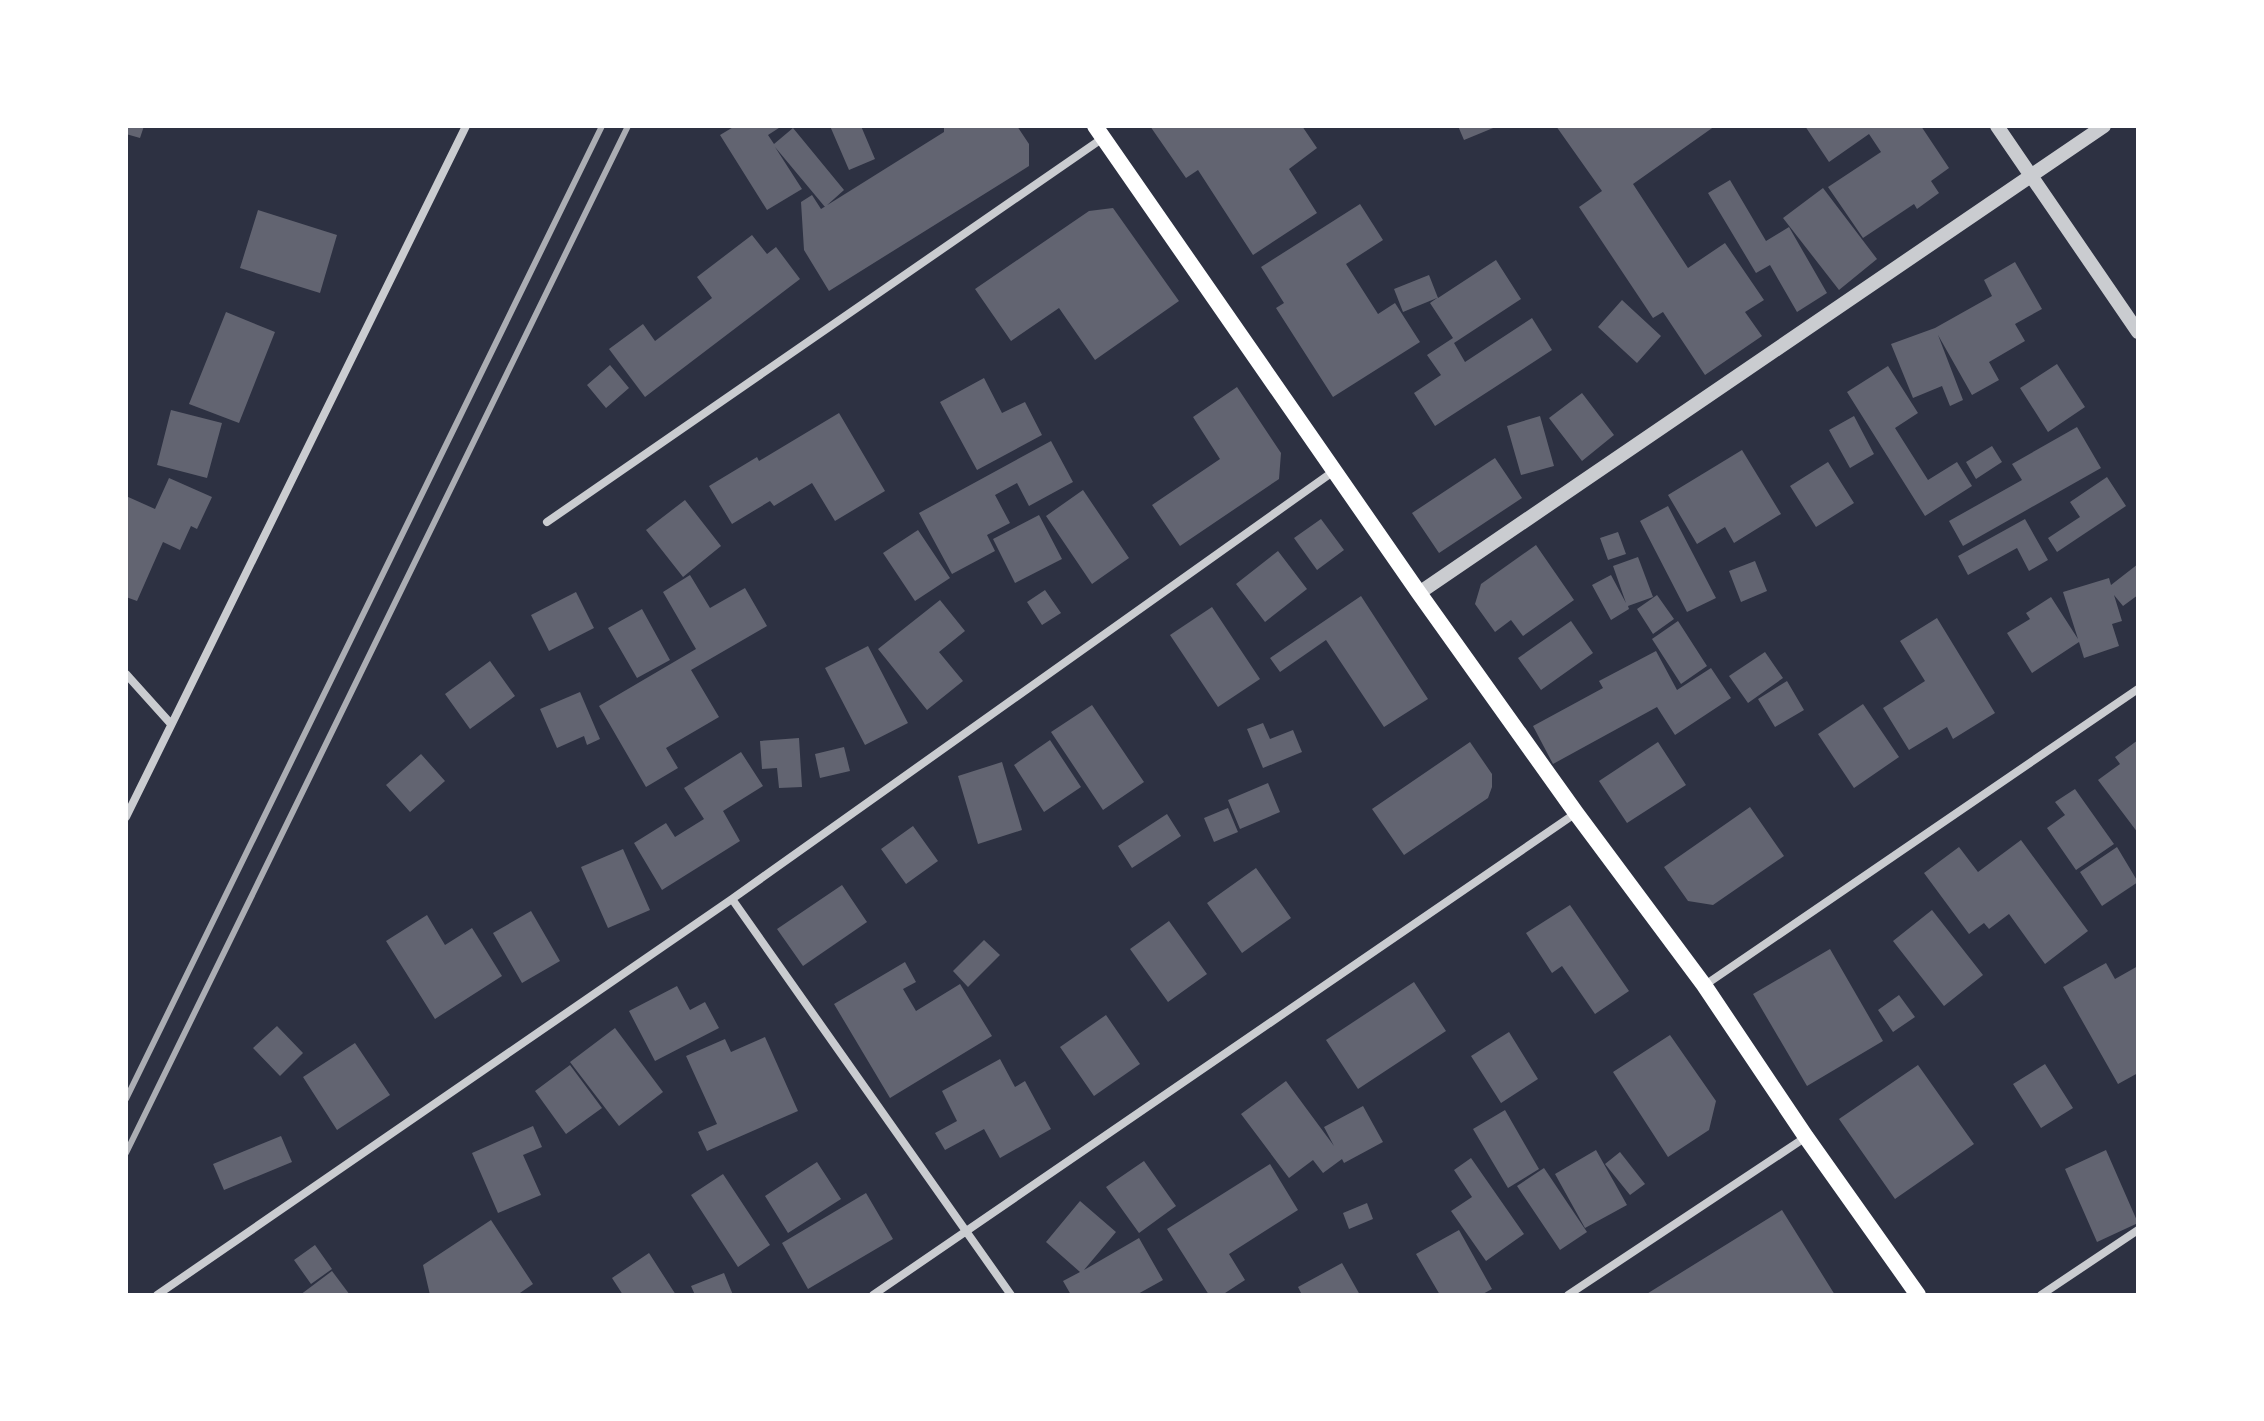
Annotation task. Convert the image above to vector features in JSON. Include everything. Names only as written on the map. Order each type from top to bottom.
[{"type":"main road","points":[[1099,132],[1419,593],[1704,985],[1806,1137],[1918,1295]]},
{"type":"street","points":[[126,817],[466,126]]},
{"type":"street","points":[[1997,126],[2138,332]]},
{"type":"street","points":[[1419,593],[2104,126]]},
{"type":"street","points":[[547,522],[1099,132]]},
{"type":"street","points":[[157,1295],[732,899],[1334,471]]},
{"type":"street","points":[[126,674],[171,724]]},
{"type":"street","points":[[1704,985],[2138,689]]},
{"type":"street","points":[[873,1295],[1576,813]]},
{"type":"street","points":[[732,899],[1011,1295]]},
{"type":"street","points":[[1568,1295],[1806,1137]]},
{"type":"street","points":[[2041,1295],[2138,1230]]},
{"type":"building","points":[[126,126],[144,126],[140,138],[126,134]]},
{"type":"building","points":[[735,126],[782,126],[768,135],[774,144],[793,128],[844,190],[825,207],[775,147],[802,189],[767,210],[720,135]]},
{"type":"building","points":[[830,126],[861,126],[875,159],[849,170]]},
{"type":"building","points":[[944,126],[1017,126],[1029,144],[1029,166],[829,291],[804,250],[801,202],[812,195],[821,209],[944,132]]},
{"type":"building","points":[[1150,126],[1302,126],[1317,148],[1289,169],[1317,213],[1253,255],[1198,170],[1186,178]]},
{"type":"building","points":[[1458,126],[1498,126],[1464,140]]},
{"type":"building","points":[[1556,126],[1715,126],[1633,184],[1688,268],[1725,243],[1764,300],[1745,312],[1762,336],[1705,375],[1663,312],[1653,318],[1579,207],[1602,191]]},
{"type":"building","points":[[1805,126],[1921,126],[1949,168],[1931,181],[1939,193],[1917,209],[1914,204],[1863,238],[1828,187],[1881,152],[1869,134],[1829,162]]},
{"type":"building","points":[[1730,180],[1766,241],[1789,227],[1827,293],[1797,312],[1770,265],[1756,273],[1708,193]]},
{"type":"building","points":[[1823,188],[1877,259],[1839,290],[1783,218]]},
{"type":"building","points":[[1360,204],[1383,240],[1346,264],[1378,314],[1395,303],[1420,342],[1333,397],[1276,308],[1284,303],[1261,267]]},
{"type":"building","points":[[1113,208],[1179,301],[1095,360],[1059,308],[1011,341],[975,289],[1089,211]]},
{"type":"building","points":[[258,210],[337,235],[320,293],[240,268]]},
{"type":"building","points":[[752,235],[767,254],[776,247],[800,279],[645,397],[609,349],[643,324],[655,341],[712,298],[697,277]]},
{"type":"building","points":[[1496,260],[1521,299],[1454,343],[1465,362],[1532,318],[1552,350],[1435,426],[1414,393],[1441,375],[1427,355],[1453,338],[1430,303],[1437,298],[1403,312],[1394,289],[1429,275],[1438,298]]},
{"type":"building","points":[[2015,262],[2042,309],[2015,324],[2025,341],[1989,362],[1999,380],[1972,395],[1938,335],[1963,400],[1950,406],[1942,386],[1913,398],[1891,344],[1935,328],[1992,296],[1984,280]]},
{"type":"building","points":[[1622,300],[1661,336],[1637,363],[1598,327]]},
{"type":"building","points":[[226,312],[275,332],[239,423],[189,404]]},
{"type":"building","points":[[2057,364],[2085,407],[2048,432],[2020,388]]},
{"type":"building","points":[[610,365],[629,388],[606,408],[587,385]]},
{"type":"building","points":[[1888,366],[1918,413],[1895,428],[1928,480],[1957,462],[1972,486],[1925,516],[1847,392]]},
{"type":"building","points":[[984,378],[1002,413],[1025,402],[1042,435],[977,470],[940,402]]},
{"type":"building","points":[[1237,387],[1281,453],[1279,479],[1180,546],[1152,505],[1220,459],[1193,417]]},
{"type":"building","points":[[1582,393],[1614,435],[1582,461],[1549,418]]},
{"type":"building","points":[[171,410],[222,423],[207,478],[157,465]]},
{"type":"building","points":[[839,413],[885,491],[835,521],[812,483],[774,506],[770,501],[732,524],[709,486],[757,457],[759,461]]},
{"type":"building","points":[[1540,416],[1554,466],[1521,475],[1507,426]]},
{"type":"building","points":[[1854,416],[1874,454],[1850,468],[1829,430]]},
{"type":"building","points":[[2077,427],[2101,468],[1963,546],[1949,521],[2022,480],[2012,464]]},
{"type":"building","points":[[1051,441],[1073,482],[1029,506],[1017,483],[995,495],[1010,523],[987,535],[995,551],[952,574],[919,513]]},
{"type":"building","points":[[1992,446],[2002,462],[1976,479],[1966,462]]},
{"type":"building","points":[[1742,450],[1781,514],[1734,543],[1725,527],[1697,544],[1668,495]]},
{"type":"building","points":[[1495,458],[1522,498],[1439,553],[1412,513]]},
{"type":"building","points":[[1828,462],[1854,503],[1816,527],[1790,486]]},
{"type":"building","points":[[2107,477],[2126,506],[2057,552],[2048,538],[2080,517],[2070,502]]},
{"type":"building","points":[[169,478],[212,497],[197,529],[191,526],[180,550],[163,542],[137,601],[126,597],[126,496],[155,509]]},
{"type":"building","points":[[1083,490],[1129,558],[1092,584],[1046,516]]},
{"type":"building","points":[[685,500],[721,546],[683,577],[646,530]]},
{"type":"building","points":[[1668,506],[1716,598],[1687,612],[1640,521]]},
{"type":"building","points":[[1039,515],[1062,559],[1015,583],[993,539]]},
{"type":"building","points":[[1321,519],[1344,550],[1317,570],[1294,538]]},
{"type":"building","points":[[2025,519],[2048,560],[2029,571],[2017,548],[1968,575],[1958,556]]},
{"type":"building","points":[[918,530],[950,578],[915,601],[883,553]]},
{"type":"building","points":[[1618,532],[1626,554],[1608,560],[1600,538]]},
{"type":"building","points":[[1536,545],[1574,600],[1523,636],[1511,620],[1495,632],[1475,604],[1481,584]]},
{"type":"building","points":[[1278,551],[1307,589],[1265,622],[1236,584]]},
{"type":"building","points":[[1638,557],[1653,597],[1628,606],[1629,609],[1611,620],[1592,585],[1611,575],[1626,603],[1613,566]]},
{"type":"building","points":[[1755,561],[1767,591],[1741,602],[1729,571]]},
{"type":"building","points":[[2138,564],[2138,595],[2123,606],[2114,595],[2122,621],[2112,624],[2119,646],[2084,658],[2079,642],[2032,673],[2007,633],[2030,619],[2026,613],[2051,597],[2078,639],[2063,592],[2109,578],[2111,585]]},
{"type":"building","points":[[690,575],[710,608],[745,588],[767,626],[691,670],[719,717],[666,748],[678,768],[646,787],[599,706],[696,649],[663,592]]},
{"type":"building","points":[[1045,590],[1061,613],[1042,625],[1027,602]]},
{"type":"building","points":[[576,592],[594,628],[549,651],[531,615]]},
{"type":"building","points":[[1657,595],[1674,619],[1653,634],[1637,609]]},
{"type":"building","points":[[1361,596],[1428,699],[1384,727],[1326,640],[1280,672],[1270,658]]},
{"type":"building","points":[[940,600],[965,631],[939,652],[963,681],[927,710],[878,649]]},
{"type":"building","points":[[1212,607],[1260,679],[1218,707],[1170,635]]},
{"type":"building","points":[[642,609],[670,660],[637,678],[608,628]]},
{"type":"building","points":[[1937,618],[1995,713],[1953,739],[1947,727],[1909,750],[1883,708],[1925,681],[1900,641]]},
{"type":"building","points":[[1571,621],[1593,653],[1541,690],[1518,658]]},
{"type":"building","points":[[1678,621],[1707,666],[1681,684],[1652,639]]},
{"type":"building","points":[[868,646],[908,723],[865,745],[825,668]]},
{"type":"building","points":[[1656,651],[1677,690],[1711,668],[1731,698],[1675,735],[1657,707],[1553,764],[1533,726],[1603,688],[1599,681]]},
{"type":"building","points":[[1765,652],[1783,678],[1748,703],[1729,676]]},
{"type":"building","points":[[490,661],[515,696],[470,729],[445,694]]},
{"type":"building","points":[[1787,681],[1804,710],[1775,727],[1758,699]]},
{"type":"building","points":[[580,692],[600,739],[587,745],[584,736],[557,748],[540,709]]},
{"type":"building","points":[[1863,704],[1899,757],[1854,788],[1818,734]]},
{"type":"building","points":[[1092,705],[1144,782],[1103,810],[1051,732]]},
{"type":"building","points":[[1263,723],[1270,739],[1293,730],[1302,752],[1263,768],[1247,729]]},
{"type":"building","points":[[799,738],[802,787],[779,788],[777,768],[762,769],[760,741]]},
{"type":"building","points":[[1050,740],[1081,787],[1044,812],[1014,765]]},
{"type":"building","points":[[2138,740],[2138,833],[2098,780],[2120,764],[2115,757]]},
{"type":"building","points":[[1470,742],[1492,774],[1488,798],[1404,855],[1372,809]]},
{"type":"building","points":[[1658,742],[1686,785],[1627,823],[1599,781]]},
{"type":"building","points":[[844,747],[850,771],[820,778],[815,754]]},
{"type":"building","points":[[741,752],[763,786],[723,811],[740,841],[662,890],[634,843],[666,823],[675,837],[704,819],[684,788]]},
{"type":"building","points":[[421,754],[445,781],[410,812],[386,785]]},
{"type":"building","points":[[1002,762],[1022,830],[978,844],[958,776]]},
{"type":"building","points":[[1268,783],[1280,812],[1240,829],[1228,800]]},
{"type":"building","points":[[2075,789],[2114,844],[2076,870],[2047,828],[2065,815],[2055,802]]},
{"type":"building","points":[[1750,807],[1784,856],[1713,905],[1688,901],[1664,867]]},
{"type":"building","points":[[1228,808],[1238,832],[1214,842],[1204,818]]},
{"type":"building","points":[[1167,814],[1181,836],[1132,868],[1118,846]]},
{"type":"building","points":[[913,826],[938,861],[906,884],[881,849]]},
{"type":"building","points":[[2021,840],[2088,931],[2045,964],[2009,914],[1989,929],[1984,923],[1969,934],[1924,873],[1959,847],[1978,872]]},
{"type":"building","points":[[2117,847],[2138,882],[2102,906],[2080,872]]},
{"type":"building","points":[[623,849],[650,910],[608,928],[581,867]]},
{"type":"building","points":[[1256,868],[1291,918],[1242,953],[1207,903]]},
{"type":"building","points":[[842,885],[867,922],[803,966],[777,929]]},
{"type":"building","points":[[1570,905],[1629,991],[1595,1014],[1562,966],[1552,973],[1526,933]]},
{"type":"building","points":[[1932,910],[1983,975],[1944,1006],[1893,941]]},
{"type":"building","points":[[531,911],[560,961],[522,983],[493,933]]},
{"type":"building","points":[[427,915],[445,945],[472,928],[502,976],[435,1019],[386,941]]},
{"type":"building","points":[[1169,921],[1207,974],[1168,1002],[1130,949]]},
{"type":"building","points":[[984,940],[1000,955],[968,987],[953,971]]},
{"type":"building","points":[[1830,949],[1883,1041],[1807,1086],[1753,994]]},
{"type":"building","points":[[905,962],[916,982],[903,989],[916,1011],[960,984],[992,1036],[890,1098],[834,1004]]},
{"type":"building","points":[[2106,963],[2115,979],[2138,966],[2138,1073],[2118,1084],[2063,987]]},
{"type":"building","points":[[1414,982],[1446,1031],[1358,1089],[1326,1040]]},
{"type":"building","points":[[677,986],[690,1010],[705,1002],[719,1028],[655,1061],[629,1011]]},
{"type":"building","points":[[1899,995],[1915,1017],[1893,1032],[1878,1010]]},
{"type":"building","points":[[1106,1015],[1140,1064],[1094,1096],[1060,1047]]},
{"type":"building","points":[[277,1026],[303,1053],[280,1076],[253,1048]]},
{"type":"building","points":[[615,1028],[663,1092],[619,1126],[570,1062]]},
{"type":"building","points":[[1509,1032],[1538,1079],[1501,1103],[1471,1056]]},
{"type":"building","points":[[1670,1035],[1716,1101],[1709,1130],[1668,1157],[1613,1072]]},
{"type":"building","points":[[765,1037],[798,1111],[707,1151],[698,1132],[717,1124],[686,1056],[725,1039],[731,1052]]},
{"type":"building","points":[[355,1043],[390,1095],[337,1130],[303,1077]]},
{"type":"building","points":[[1000,1059],[1015,1087],[1025,1081],[1051,1129],[1000,1158],[984,1129],[945,1150],[935,1133],[957,1121],[942,1091]]},
{"type":"building","points":[[2045,1064],[2073,1108],[2041,1128],[2013,1084]]},
{"type":"building","points":[[570,1065],[602,1108],[566,1134],[535,1091]]},
{"type":"building","points":[[1918,1065],[1974,1144],[1895,1199],[1839,1119]]},
{"type":"building","points":[[1286,1081],[1334,1146],[1324,1127],[1363,1106],[1383,1142],[1344,1163],[1342,1159],[1323,1173],[1313,1160],[1289,1178],[1241,1114]]},
{"type":"building","points":[[1505,1110],[1539,1169],[1508,1188],[1473,1129]]},
{"type":"building","points":[[533,1126],[542,1147],[523,1155],[541,1195],[498,1213],[472,1153]]},
{"type":"building","points":[[281,1136],[292,1162],[224,1190],[213,1164]]},
{"type":"building","points":[[1596,1150],[1627,1205],[1585,1228],[1555,1174]]},
{"type":"building","points":[[2106,1150],[2138,1223],[2097,1242],[2065,1169]]},
{"type":"building","points":[[1620,1152],[1645,1184],[1630,1195],[1605,1164]]},
{"type":"building","points":[[1471,1158],[1524,1234],[1486,1261],[1451,1211],[1472,1197],[1454,1170]]},
{"type":"building","points":[[1144,1161],[1176,1206],[1139,1233],[1106,1187]]},
{"type":"building","points":[[817,1162],[841,1199],[788,1233],[765,1196]]},
{"type":"building","points":[[1270,1164],[1298,1210],[1229,1254],[1245,1280],[1222,1295],[1209,1295],[1167,1229]]},
{"type":"building","points":[[1544,1168],[1587,1232],[1560,1250],[1517,1186]]},
{"type":"building","points":[[723,1174],[770,1245],[738,1267],[691,1195]]},
{"type":"building","points":[[866,1193],[893,1239],[808,1289],[782,1243]]},
{"type":"building","points":[[1080,1201],[1116,1232],[1084,1270],[1139,1238],[1163,1280],[1136,1295],[1071,1295],[1063,1281],[1080,1272],[1046,1242]]},
{"type":"building","points":[[1367,1203],[1373,1219],[1349,1229],[1343,1213]]},
{"type":"building","points":[[1782,1210],[1835,1295],[1645,1295]]},
{"type":"building","points":[[491,1220],[533,1284],[517,1295],[430,1295],[423,1265]]},
{"type":"building","points":[[1459,1230],[1492,1289],[1481,1295],[1440,1295],[1416,1254]]},
{"type":"building","points":[[315,1245],[332,1269],[311,1284],[294,1260]]},
{"type":"building","points":[[649,1253],[676,1295],[623,1295],[612,1278]]},
{"type":"building","points":[[1342,1263],[1360,1295],[1302,1295],[1298,1287]]},
{"type":"building","points":[[332,1271],[350,1295],[300,1295]]},
{"type":"building","points":[[724,1273],[733,1295],[695,1295],[691,1286]]},
{"type":"railway","points":[[126,1099],[602,126]]},
{"type":"railway","points":[[126,1153],[628,126]]}]
